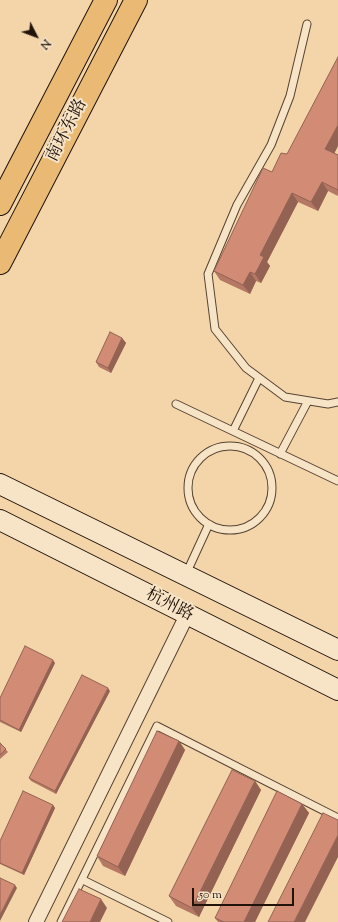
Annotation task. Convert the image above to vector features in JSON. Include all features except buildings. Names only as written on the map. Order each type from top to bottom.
[{"type":"main road","name":"南环东路","points":[[0,204],[106,0]]},
{"type":"main road","name":"南环东路","points":[[0,263],[136,0]]},
{"type":"main road","name":"杭州路","points":[[0,484],[186,574],[338,650]]},
{"type":"main road","name":"杭州路","points":[[0,520],[338,690]]},
{"type":"street","points":[[36,922],[187,615]]},
{"type":"lane","points":[[307,24],[290,96],[271,145],[237,205],[208,274],[215,329],[246,368],[285,397],[328,404],[338,402]]},
{"type":"lane","points":[[233,431],[259,378]]},
{"type":"lane","points":[[280,454],[308,401]]},
{"type":"lane","points":[[176,404],[338,481]]},
{"type":"lane","points":[[251,452],[255,442]]},
{"type":"lane","points":[[241,446],[260,457],[272,476],[272,499],[261,518],[242,530],[220,530],[209,524],[200,520],[188,500],[188,478],[199,458],[218,447],[241,446]]},
{"type":"lane","points":[[186,574],[209,524]]},
{"type":"lane","points":[[61,922],[157,726],[338,818]]},
{"type":"lane","points":[[82,880],[168,922]]}]
